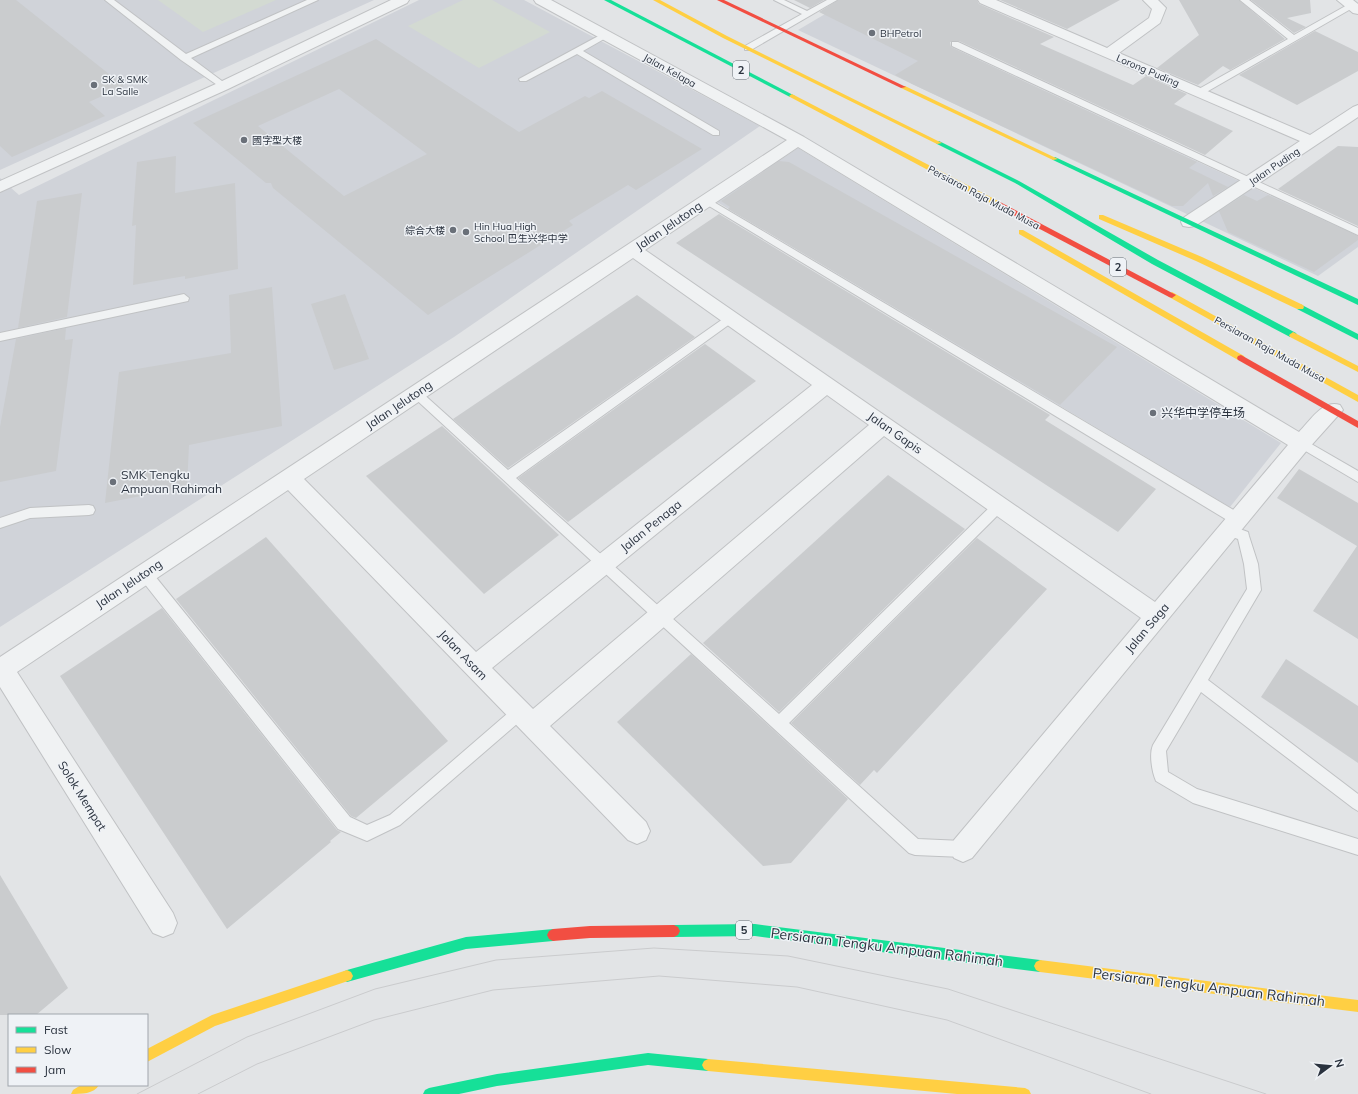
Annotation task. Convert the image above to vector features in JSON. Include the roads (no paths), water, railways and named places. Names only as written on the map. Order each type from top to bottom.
[{"type":"main road","name":"Persiaran Raja Muda Musa","points":[[607,0],[1214,317],[1358,399]]},
{"type":"main road","name":"Persiaran Raja Muda Musa","points":[[656,0],[748,48],[1017,182],[1155,262],[1358,369]]},
{"type":"main road","points":[[720,0],[1358,302]]},
{"type":"main road","points":[[876,140],[969,199]]},
{"type":"main road","points":[[1017,182],[1172,246],[1302,308],[1358,337]]},
{"type":"main road","points":[[1015,229],[1358,425]]},
{"type":"main road","name":"Persiaran Tengku Ampuan Rahimah","points":[[148,1055],[212,1021],[354,973],[466,943],[590,932],[755,930],[1358,1006]]},
{"type":"main road","points":[[428,1094],[498,1080],[648,1059],[1025,1094]]},
{"type":"main road","points":[[77,1094],[91,1086]]},
{"type":"street","points":[[0,187],[223,86],[402,0]]},
{"type":"street","name":"Jalan Kelapa","points":[[541,0],[798,140],[1301,443]]},
{"type":"street","name":"Lorong Puding","points":[[985,0],[1312,141]]},
{"type":"street","points":[[1109,53],[1155,20],[1159,8],[1150,0]]},
{"type":"street","name":"Jalan Puding","points":[[1189,222],[1312,141],[1354,117]]},
{"type":"street","name":"Jalan Jelutong","points":[[1,669],[798,140]]},
{"type":"street","name":"Jalan Gapis","points":[[633,250],[1157,616]]},
{"type":"street","name":"Jalan Penaga","points":[[475,667],[826,385]]},
{"type":"street","name":"Jalan Saga","points":[[963,849],[1301,443],[1333,410]]},
{"type":"street","points":[[526,719],[660,616],[883,425]]},
{"type":"street","name":"Jalan Asam","points":[[289,478],[637,831]]},
{"type":"street","name":"Solok Mempat","points":[[1,669],[163,923]]},
{"type":"lane","points":[[109,0],[223,86]]},
{"type":"lane","points":[[184,58],[314,0]]},
{"type":"lane","points":[[778,0],[807,14]]},
{"type":"lane","points":[[748,48],[779,29],[833,0]]},
{"type":"lane","points":[[1244,0],[1294,39]]},
{"type":"lane","points":[[1200,92],[1351,5]]},
{"type":"lane","points":[[523,79],[607,35]]},
{"type":"lane","points":[[955,44],[1358,232]]},
{"type":"lane","points":[[577,51],[716,133]]},
{"type":"lane","points":[[707,201],[1233,525],[1243,536],[1252,564],[1254,590],[1158,750],[1161,776],[1193,795],[1358,847]]},
{"type":"lane","points":[[0,337],[184,298]]},
{"type":"lane","points":[[508,477],[730,318]]},
{"type":"lane","points":[[416,394],[915,847],[963,849]]},
{"type":"lane","points":[[1301,443],[1358,477]]},
{"type":"lane","points":[[779,723],[999,506]]},
{"type":"lane","points":[[0,523],[30,513],[89,510]]},
{"type":"lane","points":[[145,574],[344,823],[367,833],[394,820],[460,762],[526,719]]},
{"type":"lane","points":[[1199,682],[1358,803]]},
{"type":"tram line","points":[[137,1094],[247,1037],[375,989],[496,960],[654,948],[788,956],[948,989],[1266,1094]]},
{"type":"tram line","points":[[198,1094],[257,1064],[374,1020],[493,990],[659,976],[797,987],[947,1020],[1151,1094]]},
{"type":"place","name":"BHPetrol","points":[[872,33]]},
{"type":"place","name":"SK & SMK La Salle","points":[[94,85]]},
{"type":"place","name":"國字型大楼","points":[[244,140]]},
{"type":"place","name":"綜合大楼","points":[[453,230]]},
{"type":"place","name":"Hin Hua High School 巴生兴华中学","points":[[466,232]]},
{"type":"place","name":"兴华中学停车场","points":[[1153,413]]},
{"type":"place","name":"SMK Tengku Ampuan Rahimah","points":[[113,482]]}]
